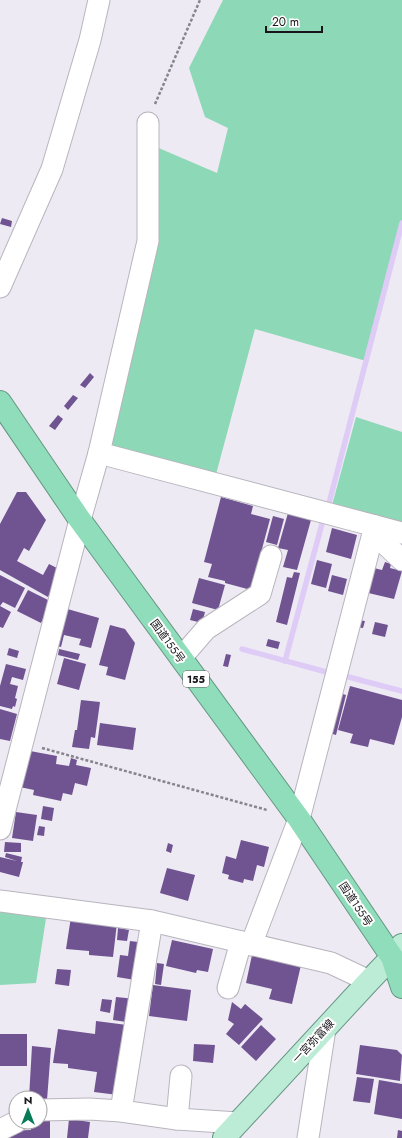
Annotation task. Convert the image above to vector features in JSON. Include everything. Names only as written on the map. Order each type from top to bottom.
[{"type":"highway","name":"国道155号","points":[[0,402],[80,520],[399,955],[402,986]]},
{"type":"main road","name":"一宮弥富線","points":[[231,1130],[369,981],[399,955]]},
{"type":"street","points":[[0,287],[52,169],[90,40],[99,0]]},
{"type":"street","points":[[0,828],[80,520],[99,453],[148,241],[148,123]]},
{"type":"street","points":[[99,453],[402,534]]},
{"type":"street","points":[[375,526],[384,543],[402,560]]},
{"type":"street","points":[[228,988],[299,819],[375,526]]},
{"type":"street","points":[[180,658],[206,629],[260,594],[271,556]]},
{"type":"street","points":[[0,900],[152,921],[331,963],[369,981]]},
{"type":"street","points":[[121,1111],[152,921]]},
{"type":"street","points":[[308,1138],[325,1029]]},
{"type":"street","points":[[177,1119],[180,1076]]},
{"type":"street","points":[[48,1110],[89,1109],[121,1111],[177,1119],[231,1130]]},
{"type":"path","points":[[148,123],[200,0]]},
{"type":"path","points":[[22,743],[299,819]]},
{"type":"green space","points":[[223,0],[402,0],[402,223],[366,361],[255,329],[215,478],[104,449],[154,146],[217,173],[228,128],[205,117],[189,68]]},
{"type":"green space","points":[[356,417],[402,432],[402,528],[331,509]]},
{"type":"green space","points":[[0,906],[47,912],[36,983],[0,985]]},
{"type":"building","points":[[2,218],[12,221],[11,227],[0,224]]},
{"type":"building","points":[[90,373],[94,377],[85,388],[80,385]]},
{"type":"building","points":[[73,395],[78,398],[68,410],[64,406]]},
{"type":"building","points":[[58,415],[63,419],[55,430],[49,426]]},
{"type":"building","points":[[17,492],[26,492],[46,520],[29,551],[24,548],[17,561],[43,575],[49,564],[63,571],[48,597],[0,570],[0,524]]},
{"type":"building","points":[[221,497],[253,506],[251,514],[270,519],[251,590],[208,577],[212,564],[204,562]]},
{"type":"building","points":[[288,513],[311,520],[297,570],[283,567],[288,550],[278,548]]},
{"type":"building","points":[[273,516],[284,519],[277,545],[266,542]]},
{"type":"building","points":[[332,528],[357,535],[351,559],[326,552]]},
{"type":"building","points":[[317,560],[332,564],[326,588],[311,584]]},
{"type":"building","points":[[385,562],[391,564],[390,568],[402,571],[394,599],[364,592],[370,567],[382,570]]},
{"type":"building","points":[[294,572],[300,573],[287,625],[276,622],[287,577],[292,578]]},
{"type":"building","points":[[0,575],[25,588],[15,608],[3,602],[0,606]]},
{"type":"building","points":[[332,575],[347,579],[343,595],[328,591]]},
{"type":"building","points":[[199,578],[225,585],[218,610],[192,603]]},
{"type":"building","points":[[28,590],[52,602],[41,623],[17,611]]},
{"type":"building","points":[[0,606],[11,612],[3,628],[0,627]]},
{"type":"building","points":[[64,608],[99,618],[91,648],[79,645],[81,639],[64,635],[61,647],[54,645]]},
{"type":"building","points":[[193,609],[205,612],[202,623],[190,620]]},
{"type":"building","points":[[358,620],[365,621],[363,628],[356,627]]},
{"type":"building","points":[[375,622],[388,625],[385,637],[372,634]]},
{"type":"building","points":[[110,625],[125,629],[135,643],[125,680],[106,675],[108,667],[99,665]]},
{"type":"building","points":[[268,639],[280,642],[278,649],[266,646]]},
{"type":"building","points":[[9,648],[19,651],[17,658],[7,655]]},
{"type":"building","points":[[59,649],[80,654],[78,660],[58,655]]},
{"type":"building","points":[[226,654],[231,655],[228,667],[223,666]]},
{"type":"building","points":[[64,658],[86,664],[79,690],[57,684]]},
{"type":"building","points":[[6,664],[26,669],[23,680],[12,677],[10,684],[18,686],[15,698],[17,699],[15,707],[13,706],[12,709],[0,706],[0,686]]},
{"type":"building","points":[[350,686],[402,700],[402,717],[394,745],[370,739],[368,747],[350,743],[353,734],[338,730]]},
{"type":"building","points":[[336,692],[346,695],[336,735],[326,732]]},
{"type":"building","points":[[81,700],[100,702],[95,738],[91,737],[89,749],[72,747],[75,730],[77,730]]},
{"type":"building","points":[[0,709],[17,714],[10,741],[0,739]]},
{"type":"building","points":[[100,723],[136,728],[133,750],[97,745]]},
{"type":"building","points":[[30,751],[57,756],[56,764],[69,766],[71,758],[77,760],[76,765],[91,768],[87,786],[75,783],[72,795],[63,793],[61,801],[33,795],[34,790],[15,786]]},
{"type":"building","points":[[43,806],[54,808],[52,821],[41,819]]},
{"type":"building","points":[[16,812],[37,815],[33,841],[12,838]]},
{"type":"building","points":[[39,826],[45,827],[44,836],[37,835]]},
{"type":"building","points":[[241,840],[269,847],[264,867],[257,865],[253,881],[244,879],[243,883],[228,879],[229,875],[222,873],[226,856],[236,859]]},
{"type":"building","points":[[5,842],[21,843],[21,852],[4,852]]},
{"type":"building","points":[[168,843],[173,845],[171,853],[166,851]]},
{"type":"building","points":[[6,853],[22,857],[21,862],[23,862],[19,877],[0,872],[0,857],[17,861],[5,857]]},
{"type":"building","points":[[167,868],[195,875],[188,901],[160,893]]},
{"type":"building","points":[[71,917],[117,923],[113,957],[89,955],[89,951],[66,949]]},
{"type":"building","points":[[118,928],[129,930],[127,941],[117,940]]},
{"type":"building","points":[[172,940],[213,949],[208,972],[197,970],[196,973],[166,966]]},
{"type":"building","points":[[130,941],[146,943],[135,980],[117,977],[120,955],[128,956]]},
{"type":"building","points":[[252,955],[301,965],[292,1004],[269,999],[272,989],[246,983]]},
{"type":"building","points":[[157,963],[164,964],[161,985],[155,984]]},
{"type":"building","points":[[57,969],[71,970],[69,986],[55,984]]},
{"type":"building","points":[[153,985],[191,990],[187,1021],[149,1016]]},
{"type":"building","points":[[116,997],[136,999],[133,1023],[113,1020]]},
{"type":"building","points":[[102,999],[112,1000],[110,1013],[100,1011]]},
{"type":"building","points":[[232,1002],[241,1009],[245,1004],[263,1019],[239,1045],[226,1034],[234,1024],[228,1020]]},
{"type":"building","points":[[96,1021],[127,1025],[118,1095],[94,1092],[97,1072],[68,1068],[68,1064],[53,1063],[58,1029],[95,1034]]},
{"type":"building","points":[[261,1025],[276,1039],[256,1061],[241,1047]]},
{"type":"building","points":[[0,1034],[27,1034],[27,1066],[0,1066]]},
{"type":"building","points":[[194,1044],[215,1045],[213,1063],[193,1061]]},
{"type":"building","points":[[360,1045],[397,1050],[402,1055],[400,1081],[356,1074]]},
{"type":"building","points":[[32,1046],[51,1048],[48,1090],[29,1090]]},
{"type":"building","points":[[357,1077],[374,1079],[370,1103],[353,1101]]},
{"type":"building","points":[[379,1080],[402,1084],[402,1119],[374,1114]]},
{"type":"building","points":[[48,1119],[50,1119],[50,1138],[5,1138],[5,1131],[48,1130]]},
{"type":"building","points":[[69,1119],[90,1122],[88,1138],[67,1138]]},
{"type":"building","points":[[398,1130],[402,1131],[402,1138],[397,1138]]},
{"type":"waterway","points":[[328,507],[402,223]]},
{"type":"waterway","points":[[285,661],[323,520]]},
{"type":"waterway","points":[[242,649],[330,673]]},
{"type":"waterway","points":[[341,675],[402,691]]}]
